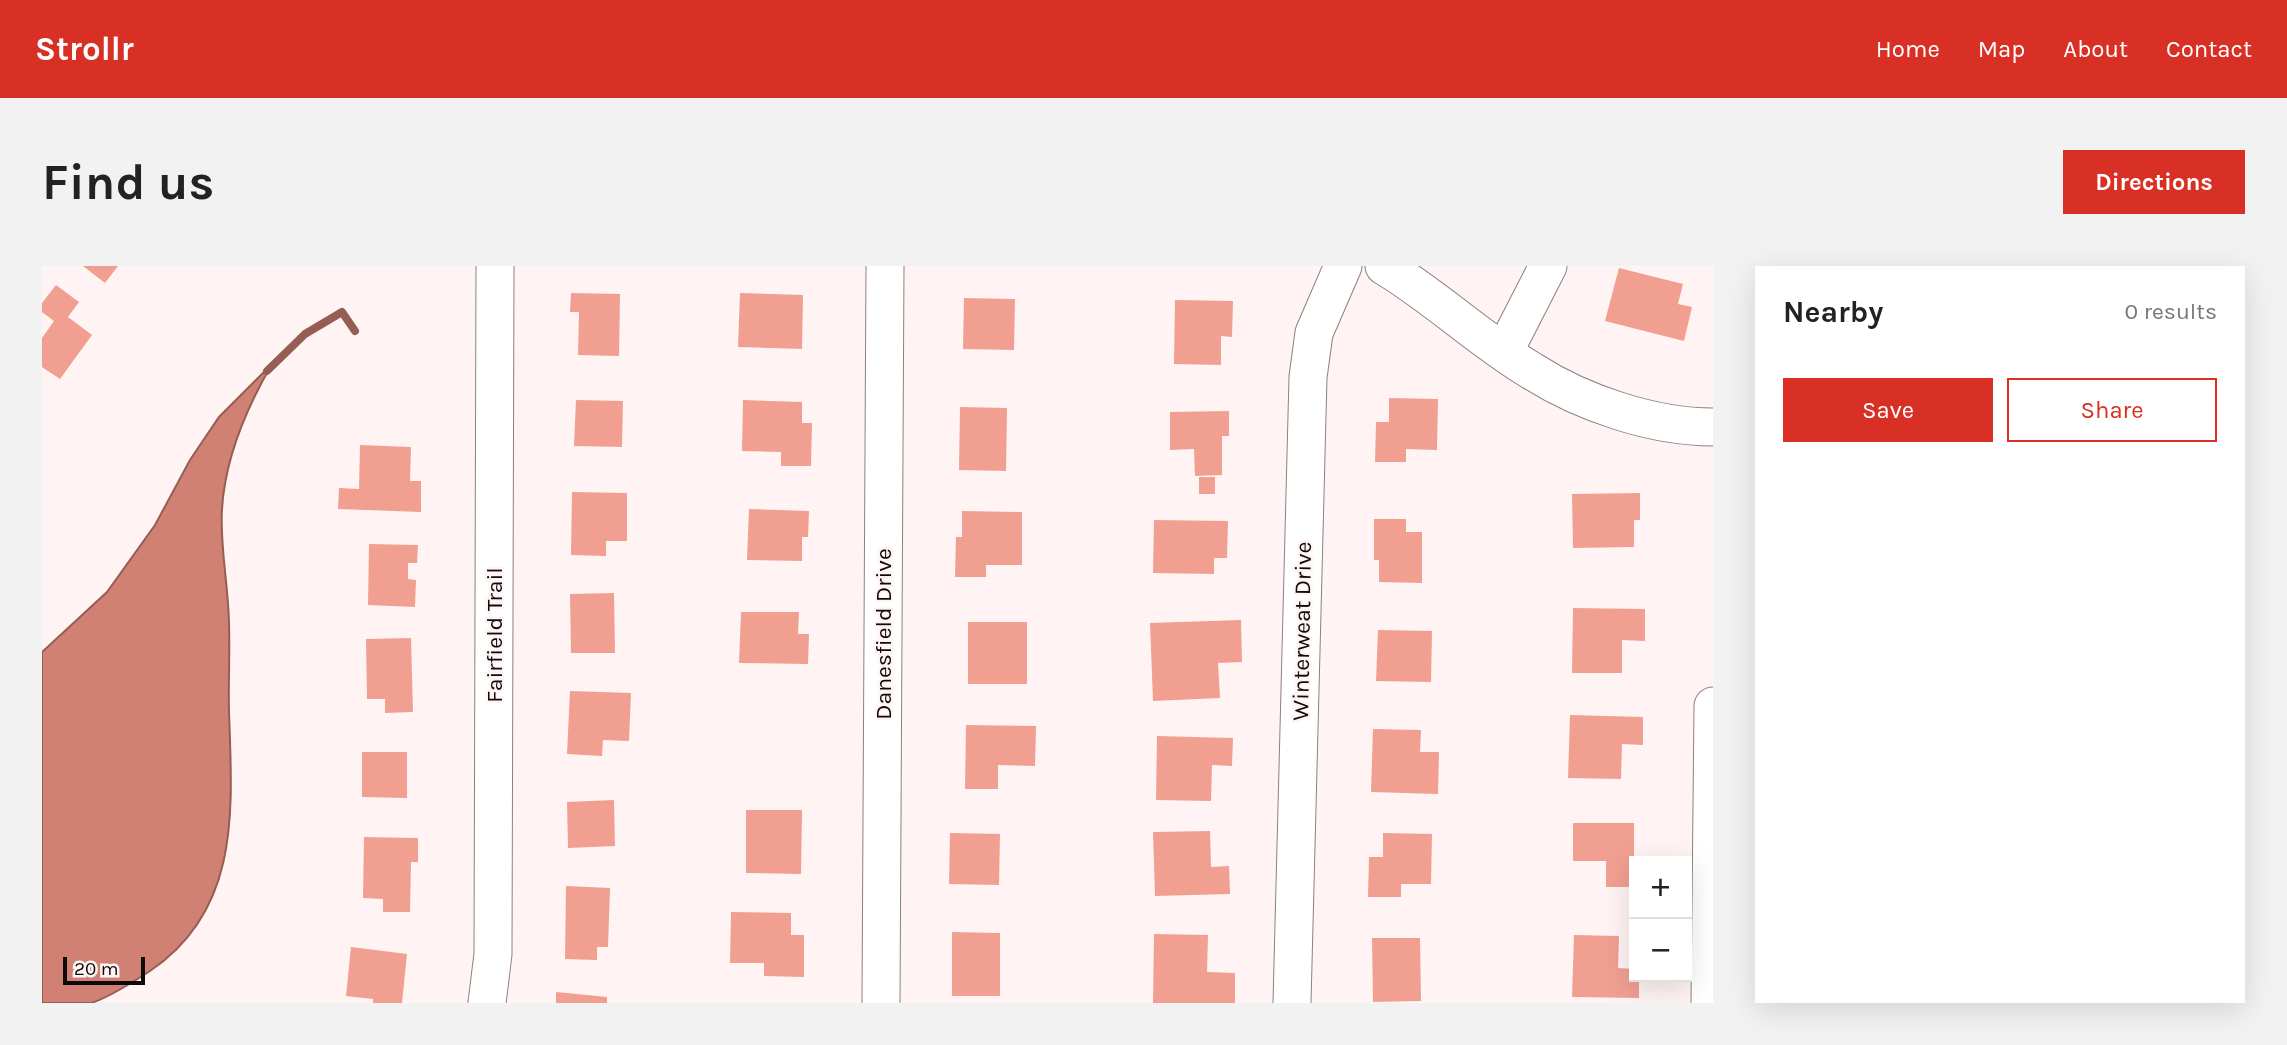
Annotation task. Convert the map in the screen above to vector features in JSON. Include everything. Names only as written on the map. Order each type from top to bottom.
[{"type":"street","name":"Fairfield Trail","points":[[487,1003],[493,954],[495,266]]},
{"type":"street","name":"Danesfield Drive","points":[[881,1003],[885,266]]},
{"type":"street","name":"Winterweat Drive","points":[[1292,1003],[1308,377],[1314,333],[1343,266]]},
{"type":"street","points":[[1384,266],[1413,283],[1533,372],[1625,415],[1713,427]]},
{"type":"street","points":[[1504,352],[1548,266]]},
{"type":"street","points":[[1710,1003],[1713,706]]},
{"type":"shaded area","points":[[272,364],[239,434],[224,490],[222,533],[229,617],[231,783],[225,854],[216,887],[202,918],[180,946],[150,971],[90,1003],[42,1003],[42,652],[107,592],[155,525],[190,460],[219,417]]},
{"type":"building","points":[[83,266],[118,266],[105,283]]},
{"type":"building","points":[[1619,268],[1683,284],[1678,304],[1692,307],[1684,341],[1605,321]]},
{"type":"building","points":[[56,285],[79,302],[68,317],[92,335],[60,379],[42,367],[42,338],[54,321],[42,312],[42,303]]},
{"type":"building","points":[[571,293],[620,294],[619,356],[578,355],[579,312],[570,312]]},
{"type":"building","points":[[740,293],[803,295],[802,349],[738,347]]},
{"type":"building","points":[[964,298],[1015,299],[1014,350],[963,349]]},
{"type":"building","points":[[1175,300],[1233,301],[1232,337],[1221,336],[1221,365],[1174,364]]},
{"type":"building","points":[[1389,398],[1438,399],[1437,450],[1406,449],[1406,462],[1375,462],[1376,422],[1389,422]]},
{"type":"building","points":[[576,400],[623,401],[622,447],[574,446]]},
{"type":"building","points":[[743,400],[802,402],[802,423],[812,423],[811,466],[781,466],[781,452],[742,451]]},
{"type":"building","points":[[960,407],[1007,408],[1006,471],[959,470]]},
{"type":"building","points":[[1229,411],[1229,436],[1222,436],[1222,475],[1195,476],[1194,449],[1170,450],[1170,412]]},
{"type":"building","points":[[360,445],[411,447],[410,481],[421,481],[421,512],[338,509],[339,488],[359,489]]},
{"type":"building","points":[[1199,477],[1215,477],[1215,494],[1199,494]]},
{"type":"building","points":[[572,492],[627,493],[627,541],[606,541],[606,556],[571,555]]},
{"type":"building","points":[[1640,493],[1640,520],[1634,520],[1634,547],[1573,548],[1572,494]]},
{"type":"building","points":[[749,509],[809,511],[808,537],[802,537],[802,561],[747,560]]},
{"type":"building","points":[[962,511],[1022,512],[1022,565],[986,565],[986,577],[955,577],[956,537],[962,537]]},
{"type":"building","points":[[1374,519],[1406,519],[1406,532],[1422,532],[1422,583],[1379,582],[1379,560],[1374,560]]},
{"type":"building","points":[[1154,520],[1228,521],[1227,558],[1214,558],[1214,574],[1153,573]]},
{"type":"building","points":[[369,544],[418,545],[417,563],[408,563],[408,579],[416,580],[415,607],[368,605]]},
{"type":"building","points":[[614,593],[615,653],[571,653],[570,594]]},
{"type":"building","points":[[1573,608],[1645,609],[1645,641],[1622,640],[1622,673],[1572,673]]},
{"type":"building","points":[[741,612],[799,612],[798,634],[809,634],[808,664],[739,663]]},
{"type":"building","points":[[1241,620],[1242,662],[1218,663],[1220,698],[1153,701],[1150,623]]},
{"type":"building","points":[[968,622],[1027,622],[1027,684],[968,684]]},
{"type":"building","points":[[1378,630],[1432,631],[1431,682],[1376,681]]},
{"type":"building","points":[[411,638],[413,712],[385,713],[385,699],[367,699],[366,639]]},
{"type":"building","points":[[570,691],[631,693],[629,741],[603,740],[602,756],[567,754]]},
{"type":"building","points":[[1570,715],[1643,717],[1643,745],[1622,744],[1621,779],[1568,778]]},
{"type":"building","points":[[966,725],[1036,726],[1035,766],[998,765],[998,789],[965,789]]},
{"type":"building","points":[[1373,729],[1421,730],[1420,752],[1439,752],[1438,794],[1371,792]]},
{"type":"building","points":[[1157,736],[1233,738],[1232,766],[1212,765],[1211,801],[1156,800]]},
{"type":"building","points":[[362,752],[407,752],[407,798],[362,797]]},
{"type":"building","points":[[614,800],[615,846],[568,848],[567,802]]},
{"type":"building","points":[[746,810],[802,810],[801,874],[746,873]]},
{"type":"building","points":[[1573,823],[1634,823],[1634,856],[1629,856],[1629,887],[1606,887],[1606,861],[1573,861]]},
{"type":"building","points":[[1210,831],[1211,867],[1229,866],[1230,894],[1155,896],[1153,832]]},
{"type":"building","points":[[950,833],[1000,834],[999,885],[949,884]]},
{"type":"building","points":[[1383,833],[1432,834],[1431,884],[1401,884],[1401,897],[1368,897],[1369,857],[1383,857]]},
{"type":"building","points":[[364,837],[418,838],[418,862],[411,862],[410,912],[383,912],[383,899],[363,898]]},
{"type":"building","points":[[566,886],[610,888],[608,947],[597,947],[597,960],[565,959]]},
{"type":"building","points":[[731,912],[791,913],[791,935],[804,935],[804,977],[764,976],[764,963],[730,963]]},
{"type":"building","points":[[952,932],[1000,933],[1000,996],[952,996]]},
{"type":"building","points":[[1154,934],[1208,935],[1207,972],[1235,973],[1235,1003],[1153,1003]]},
{"type":"building","points":[[1574,935],[1619,936],[1618,968],[1629,969],[1629,982],[1639,982],[1639,998],[1572,997]]},
{"type":"building","points":[[1372,938],[1420,938],[1421,1001],[1373,1002]]},
{"type":"building","points":[[351,947],[407,954],[402,1003],[373,1003],[373,999],[346,996]]},
{"type":"building","points":[[556,992],[607,997],[607,1003],[556,1003]]},
{"type":"waterway","points":[[267,371],[305,334],[342,312],[355,331]]}]
